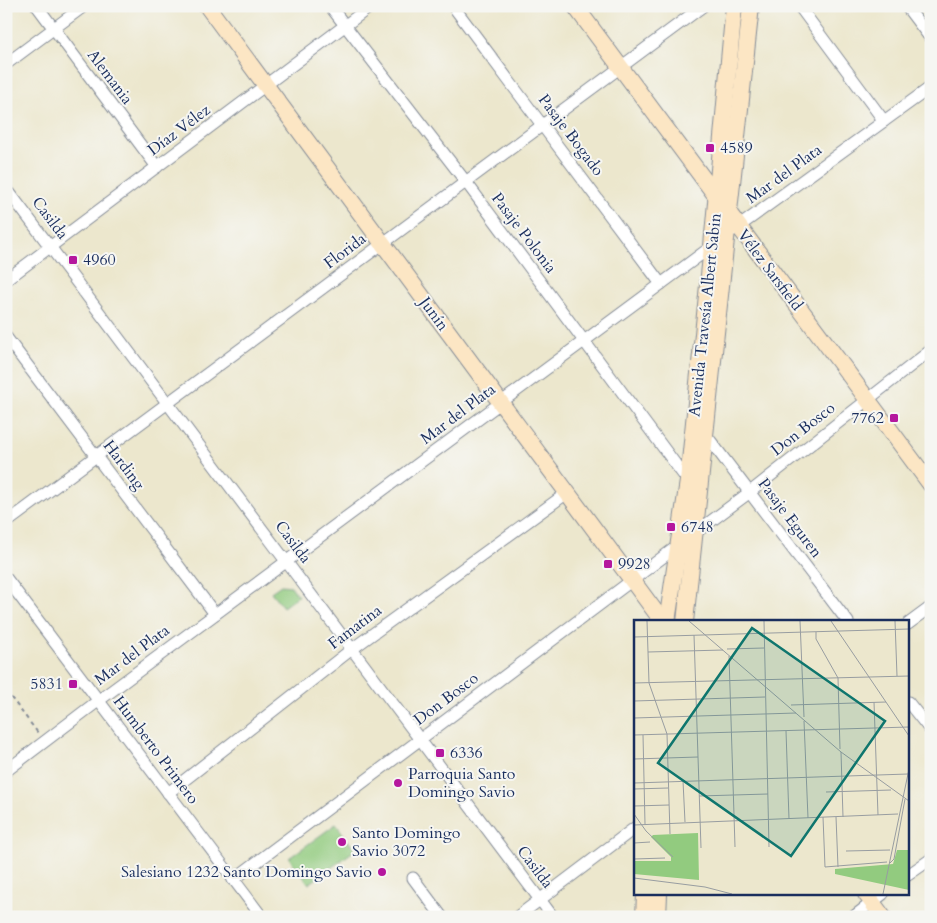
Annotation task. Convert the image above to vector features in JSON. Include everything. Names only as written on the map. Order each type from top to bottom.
[{"type":"main road","name":"Junín","points":[[207,6],[662,620]]},
{"type":"main road","name":"Vélez Sarsfield","points":[[575,6],[716,198],[731,225],[868,399],[931,485]]},
{"type":"main road","name":"Avenida Travesía Albert Sabin","points":[[667,620],[688,480],[734,6]]},
{"type":"main road","name":"Avenida Travesía Albert Sabin","points":[[685,620],[731,225],[751,6]]},
{"type":"main road","points":[[644,917],[645,896]]},
{"type":"main road","points":[[658,917],[659,896]]},
{"type":"main road","points":[[874,897],[883,917]]},
{"type":"street","name":"Alemania","points":[[37,6],[157,167]]},
{"type":"street","points":[[6,64],[84,6]]},
{"type":"street","name":"Pasaje Polonia","points":[[330,6],[466,182],[688,480]]},
{"type":"street","name":"Díaz Vélez","points":[[6,280],[371,6]]},
{"type":"street","name":"Pasaje Bogado","points":[[453,6],[661,284]]},
{"type":"street","name":"Florida","points":[[6,522],[703,6]]},
{"type":"street","points":[[799,6],[884,121]]},
{"type":"street","points":[[906,6],[931,39]]},
{"type":"street","name":"Mar del Plata","points":[[6,771],[712,246],[731,225],[931,87]]},
{"type":"street","name":"Casilda","points":[[6,188],[553,917]]},
{"type":"street","name":"Harding","points":[[6,337],[215,614]]},
{"type":"street","name":"Don Bosco","points":[[695,533],[931,350]]},
{"type":"street","name":"Pasaje Eguren","points":[[706,435],[846,620]]},
{"type":"street","name":"Famatina","points":[[168,793],[352,649],[566,493]]},
{"type":"street","name":"Don Bosco","points":[[234,880],[679,544]]},
{"type":"street","name":"Humberto Primero","points":[[6,578],[262,917]]},
{"type":"street","points":[[910,623],[931,607]]},
{"type":"street","points":[[910,705],[931,732]]},
{"type":"street","points":[[516,917],[634,828]]},
{"type":"street","points":[[910,874],[931,859]]},
{"type":"street","points":[[413,878],[442,917]]},
{"type":"street","points":[[853,917],[874,897]]},
{"type":"path","points":[[6,691],[45,742]]},
{"type":"green space","points":[[281,585],[291,586],[298,596],[283,607],[271,592]]},
{"type":"green space","points":[[336,824],[355,850],[309,884],[289,858]]},
{"type":"place","name":"4589","points":[[710,148]]},
{"type":"place","name":"4960","points":[[73,260]]},
{"type":"place","name":"7762","points":[[894,418]]},
{"type":"place","name":"6748","points":[[671,527]]},
{"type":"place","name":"9928","points":[[608,564]]},
{"type":"place","name":"5831","points":[[73,684]]},
{"type":"place","name":"6336","points":[[440,753]]},
{"type":"place","name":"Parroquia Santo Domingo Savio","points":[[398,783]]},
{"type":"place","name":"Santo Domingo Savio 3072","points":[[342,842]]},
{"type":"place","name":"Salesiano 1232 Santo Domingo Savio","points":[[382,872]]}]
